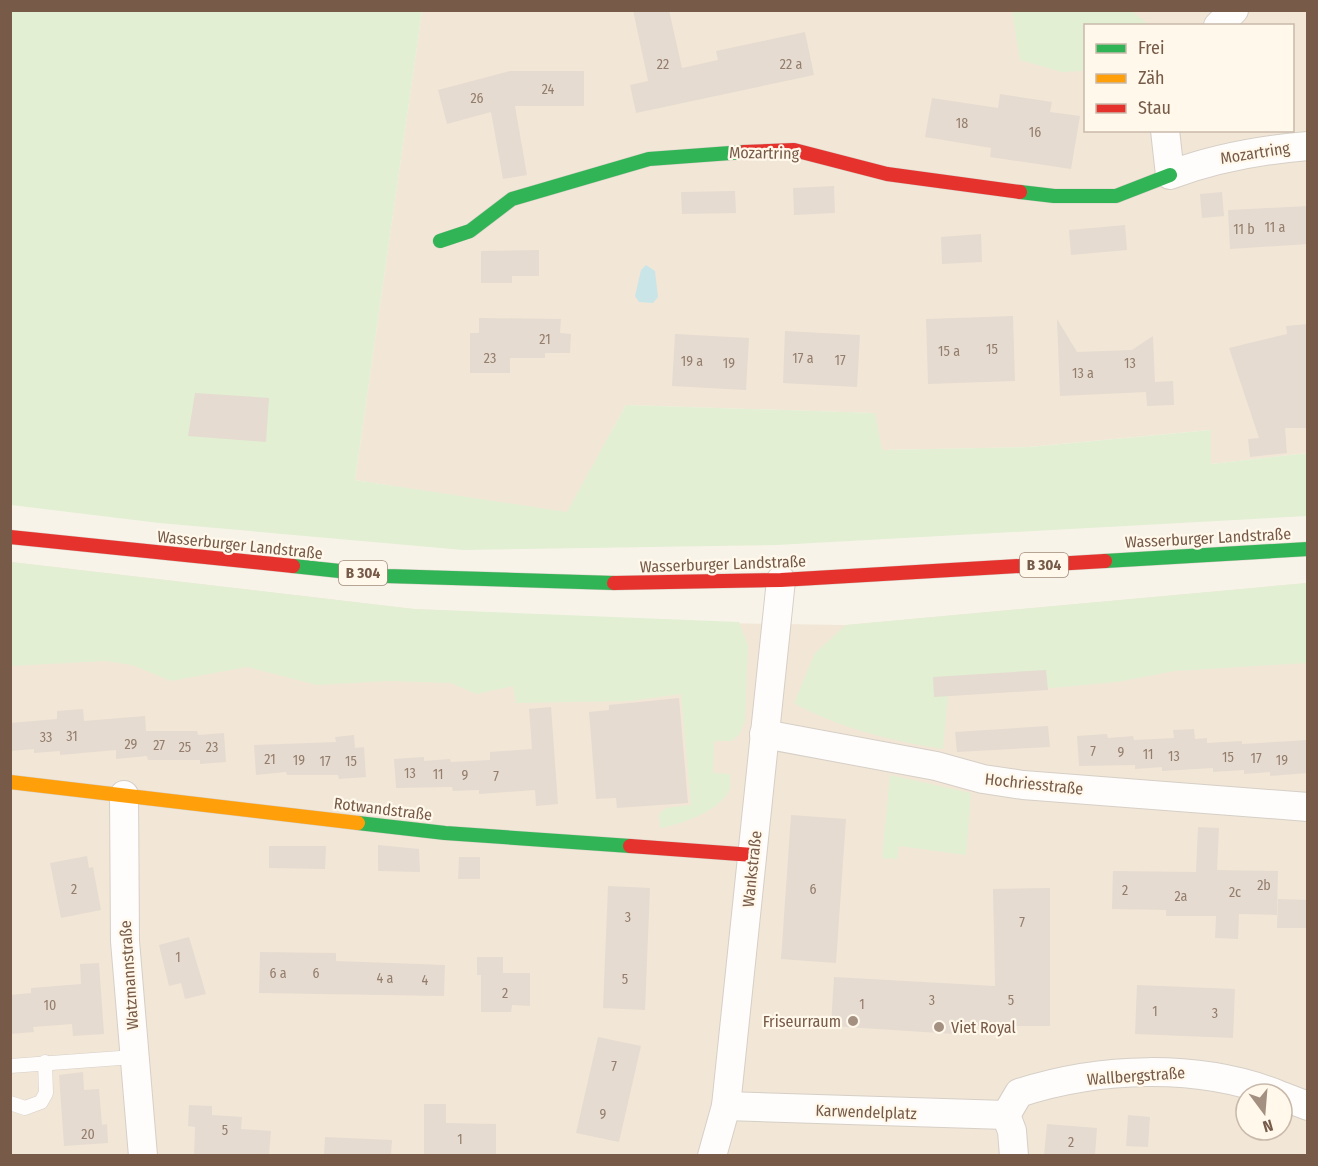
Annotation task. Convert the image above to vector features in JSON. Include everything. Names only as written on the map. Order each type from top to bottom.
[{"type":"street","points":[[1220,24],[1234,10]]},
{"type":"street","points":[[1165,132],[1170,176]]},
{"type":"street","name":"Mozartring","points":[[440,241],[470,231],[512,199],[649,159],[708,153],[794,150],[887,174],[1054,196],[1116,196],[1206,161],[1273,149],[1308,146]]},
{"type":"street","name":"Wasserburger Landstraße","points":[[10,537],[140,552],[398,576],[586,584],[781,580],[1308,549]]},
{"type":"street","name":"Wankstraße","points":[[712,1155],[726,1106],[781,580]]},
{"type":"street","name":"Hochriesstraße","points":[[764,734],[936,766],[982,779],[1023,785],[1308,807]]},
{"type":"street","name":"Rotwandstraße","points":[[10,782],[445,833],[753,855]]},
{"type":"street","name":"Watzmannstraße","points":[[124,795],[125,941],[143,1155]]},
{"type":"street","name":"Wallbergstraße","points":[[1006,1115],[1019,1093],[1051,1083],[1137,1073],[1190,1072],[1234,1082]]},
{"type":"street","name":"Karwendelplatz","points":[[726,1106],[1006,1115]]},
{"type":"street","points":[[1006,1115],[1012,1131],[1014,1155]]},
{"type":"lane","points":[[10,1066],[134,1057]]},
{"type":"lane","points":[[10,1103],[25,1108],[41,1102],[45,1093],[45,1062]]},
{"type":"shaded area","points":[[422,11],[1307,11],[1307,453],[1211,464],[1210,430],[1028,447],[881,450],[875,413],[626,405],[567,513],[355,480]]},
{"type":"shaded area","points":[[11,562],[414,609],[713,623],[846,625],[1307,583],[1307,1155],[11,1156]]},
{"type":"green space","points":[[11,10],[422,11],[355,480],[567,512],[626,405],[875,413],[882,450],[1029,447],[1211,430],[1211,464],[1308,453],[1307,516],[777,545],[463,550],[159,523],[11,505]]},
{"type":"green space","points":[[1012,11],[1132,11],[1148,24],[1084,24],[1084,71],[1062,72],[1020,60]]},
{"type":"green space","points":[[11,562],[414,609],[739,622],[748,646],[745,721],[739,735],[731,741],[714,741],[713,773],[730,774],[730,788],[726,796],[710,810],[678,824],[660,828],[659,814],[666,808],[691,805],[681,694],[630,701],[516,703],[513,686],[476,694],[451,683],[387,681],[317,685],[247,667],[171,681],[132,665],[105,661],[11,666]]},
{"type":"green space","points":[[1307,583],[1307,663],[1175,671],[1117,682],[1051,688],[969,676],[948,695],[943,749],[866,732],[810,712],[794,703],[815,653],[846,625]]},
{"type":"green space","points":[[890,775],[971,793],[966,855],[899,846],[897,859],[882,858]]},
{"type":"water","points":[[646,265],[655,271],[658,297],[653,303],[639,302],[635,296],[641,270]]},
{"type":"building","points":[[633,10],[669,10],[682,68],[718,60],[716,51],[805,32],[814,75],[636,113],[630,85],[648,81]]},
{"type":"building","points":[[510,71],[584,71],[584,106],[515,106],[527,175],[503,179],[491,112],[447,124],[438,90]]},
{"type":"building","points":[[1000,94],[1052,102],[1050,112],[1080,116],[1071,169],[990,157],[991,148],[925,137],[932,98],[998,108]]},
{"type":"building","points":[[834,186],[835,213],[794,215],[793,188]]},
{"type":"building","points":[[735,191],[736,213],[682,214],[681,192]]},
{"type":"building","points":[[1222,192],[1224,216],[1202,218],[1200,194]]},
{"type":"building","points":[[1308,206],[1308,244],[1230,249],[1228,210]]},
{"type":"building","points":[[1125,225],[1127,250],[1071,255],[1069,230]]},
{"type":"building","points":[[981,234],[982,262],[942,264],[941,237]]},
{"type":"building","points":[[539,250],[539,276],[512,276],[512,283],[481,283],[481,251]]},
{"type":"building","points":[[1013,316],[1015,381],[928,384],[926,319]]},
{"type":"building","points":[[479,318],[561,319],[560,333],[571,334],[570,353],[545,353],[545,358],[510,358],[510,373],[470,373],[470,333],[479,333]]},
{"type":"building","points":[[1057,319],[1077,352],[1132,350],[1153,336],[1155,382],[1173,381],[1174,405],[1147,406],[1146,392],[1060,396]]},
{"type":"building","points":[[1308,324],[1308,428],[1285,428],[1287,453],[1250,457],[1248,439],[1259,438],[1229,348],[1287,334],[1286,326]]},
{"type":"building","points":[[785,331],[860,335],[857,387],[783,383]]},
{"type":"building","points":[[675,334],[749,338],[746,390],[672,386]]},
{"type":"building","points":[[195,393],[269,398],[266,442],[188,436]]},
{"type":"building","points":[[1046,670],[1048,690],[934,697],[933,677]]},
{"type":"building","points":[[679,698],[688,803],[617,808],[616,798],[596,799],[589,712],[609,710],[609,705]]},
{"type":"building","points":[[551,707],[558,804],[536,806],[535,790],[479,794],[479,790],[453,791],[452,787],[396,788],[394,759],[424,757],[424,761],[450,759],[451,762],[490,760],[490,752],[532,749],[529,709]]},
{"type":"building","points":[[83,709],[84,721],[145,716],[146,731],[197,731],[198,735],[224,733],[226,762],[200,764],[200,760],[148,760],[147,756],[116,759],[116,750],[60,755],[60,751],[34,753],[34,749],[10,751],[10,723],[57,719],[57,711]]},
{"type":"building","points":[[1048,726],[1050,747],[957,752],[955,732]]},
{"type":"building","points":[[1194,729],[1195,739],[1207,738],[1207,743],[1242,741],[1242,744],[1308,740],[1308,773],[1270,776],[1270,772],[1244,774],[1244,770],[1213,772],[1213,768],[1162,771],[1162,767],[1135,769],[1135,765],[1079,766],[1077,736],[1107,734],[1108,738],[1133,736],[1134,740],[1174,738],[1173,730]]},
{"type":"building","points":[[354,735],[355,748],[364,747],[366,777],[339,779],[338,775],[287,775],[286,772],[256,775],[254,745],[336,742],[335,737]]},
{"type":"building","points":[[791,815],[846,819],[836,963],[781,959]]},
{"type":"building","points":[[1198,827],[1219,828],[1217,870],[1278,871],[1277,915],[1239,914],[1238,939],[1215,938],[1216,916],[1166,916],[1166,910],[1112,909],[1113,871],[1196,872]]},
{"type":"building","points":[[378,845],[419,849],[420,872],[378,871]]},
{"type":"building","points":[[269,846],[326,846],[325,869],[269,868]]},
{"type":"building","points":[[87,856],[89,868],[93,867],[101,910],[61,918],[50,863]]},
{"type":"building","points":[[459,857],[480,857],[480,879],[458,879]]},
{"type":"building","points":[[608,886],[650,888],[645,1010],[603,1008]]},
{"type":"building","points":[[1050,888],[1050,1026],[970,1026],[970,1035],[831,1026],[834,977],[995,986],[993,889]]},
{"type":"building","points":[[1278,899],[1308,900],[1308,928],[1277,928]]},
{"type":"building","points":[[189,937],[206,994],[185,999],[181,983],[169,986],[159,945]]},
{"type":"building","points":[[260,952],[336,953],[336,961],[445,965],[444,996],[259,993]]},
{"type":"building","points":[[477,957],[503,957],[503,973],[530,973],[530,1006],[512,1005],[511,1012],[481,1012],[481,975],[477,975]]},
{"type":"building","points":[[99,963],[104,1034],[73,1036],[72,1024],[33,1027],[34,1032],[10,1034],[10,995],[31,993],[31,988],[81,984],[80,964]]},
{"type":"building","points":[[1137,985],[1235,989],[1233,1038],[1135,1034]]},
{"type":"building","points":[[598,1037],[641,1046],[619,1142],[576,1133]]},
{"type":"building","points":[[83,1072],[84,1090],[99,1089],[102,1125],[107,1124],[108,1143],[64,1146],[59,1075]]},
{"type":"building","points":[[424,1104],[446,1104],[446,1123],[496,1124],[496,1155],[424,1155]]},
{"type":"building","points":[[189,1105],[212,1106],[212,1115],[242,1117],[241,1129],[271,1131],[269,1155],[194,1155],[195,1127],[188,1126]]},
{"type":"building","points":[[1128,1115],[1150,1117],[1148,1147],[1126,1146]]},
{"type":"building","points":[[1047,1124],[1097,1128],[1095,1155],[1044,1155]]},
{"type":"building","points":[[325,1137],[392,1140],[391,1155],[324,1155]]},
{"type":"traffic: fast","points":[[440,241],[470,231],[512,199],[649,159],[744,152]]},
{"type":"traffic: fast","points":[[1020,192],[1054,196],[1116,196],[1170,175]]},
{"type":"traffic: fast","points":[[1105,561],[1308,549]]},
{"type":"traffic: fast","points":[[293,566],[386,576],[614,583]]},
{"type":"traffic: fast","points":[[358,823],[445,833],[630,846]]},
{"type":"traffic: slow","points":[[10,782],[358,823]]},
{"type":"traffic: jam","points":[[744,152],[794,150],[887,174],[1020,192]]},
{"type":"traffic: jam","points":[[10,537],[293,566]]},
{"type":"traffic: jam","points":[[614,583],[781,580],[1105,561]]},
{"type":"traffic: jam","points":[[630,846],[753,855]]},
{"type":"place","name":"Friseurraum","points":[[853,1021]]},
{"type":"place","name":"Viet Royal","points":[[939,1027]]}]
